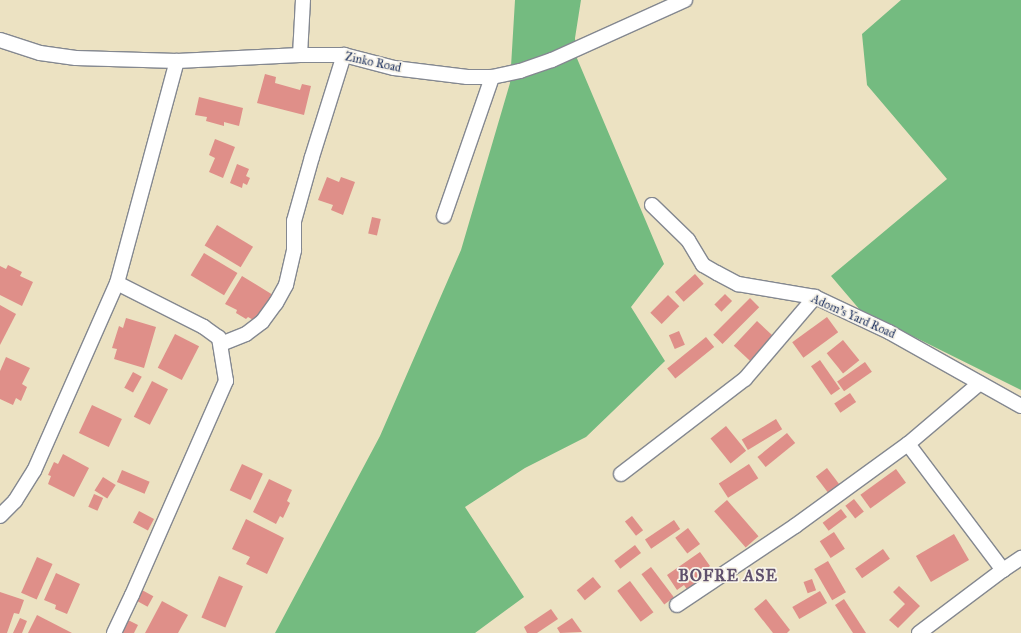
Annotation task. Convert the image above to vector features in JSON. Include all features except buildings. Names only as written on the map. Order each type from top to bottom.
[{"type":"street","points":[[300,55],[303,0]]},
{"type":"street","name":"Zinko Road","points":[[0,40],[40,53],[76,58],[177,61],[300,55],[344,55],[394,68],[467,77],[492,77],[520,71],[552,60],[685,0]]},
{"type":"street","points":[[221,344],[246,334],[262,322],[286,285],[294,250],[294,221],[312,157],[344,55]]},
{"type":"street","points":[[0,516],[15,501],[34,470],[117,283],[177,61]]},
{"type":"street","points":[[444,216],[492,77]]},
{"type":"street","name":"Adom's Yard Road","points":[[652,205],[688,240],[703,265],[717,274],[738,284],[815,297],[889,332],[1021,406]]},
{"type":"street","points":[[114,633],[132,596],[226,381],[219,338],[204,327],[117,283]]},
{"type":"street","points":[[621,474],[744,378],[815,297]]},
{"type":"street","points":[[677,605],[795,526],[908,444],[980,383]]},
{"type":"street","points":[[908,444],[1003,570]]},
{"type":"street","points":[[919,633],[1021,558]]},
{"type":"green space","points":[[515,0],[581,0],[575,38],[576,56],[664,264],[631,307],[665,361],[586,437],[525,468],[465,507],[524,597],[475,633],[275,633],[380,436],[461,250],[510,83]]},
{"type":"green space","points":[[901,0],[1021,0],[1021,390],[860,310],[831,276],[947,179],[867,85],[862,34]]},
{"type":"district","name":"BOFRE ASE","points":[[728,576]]}]
